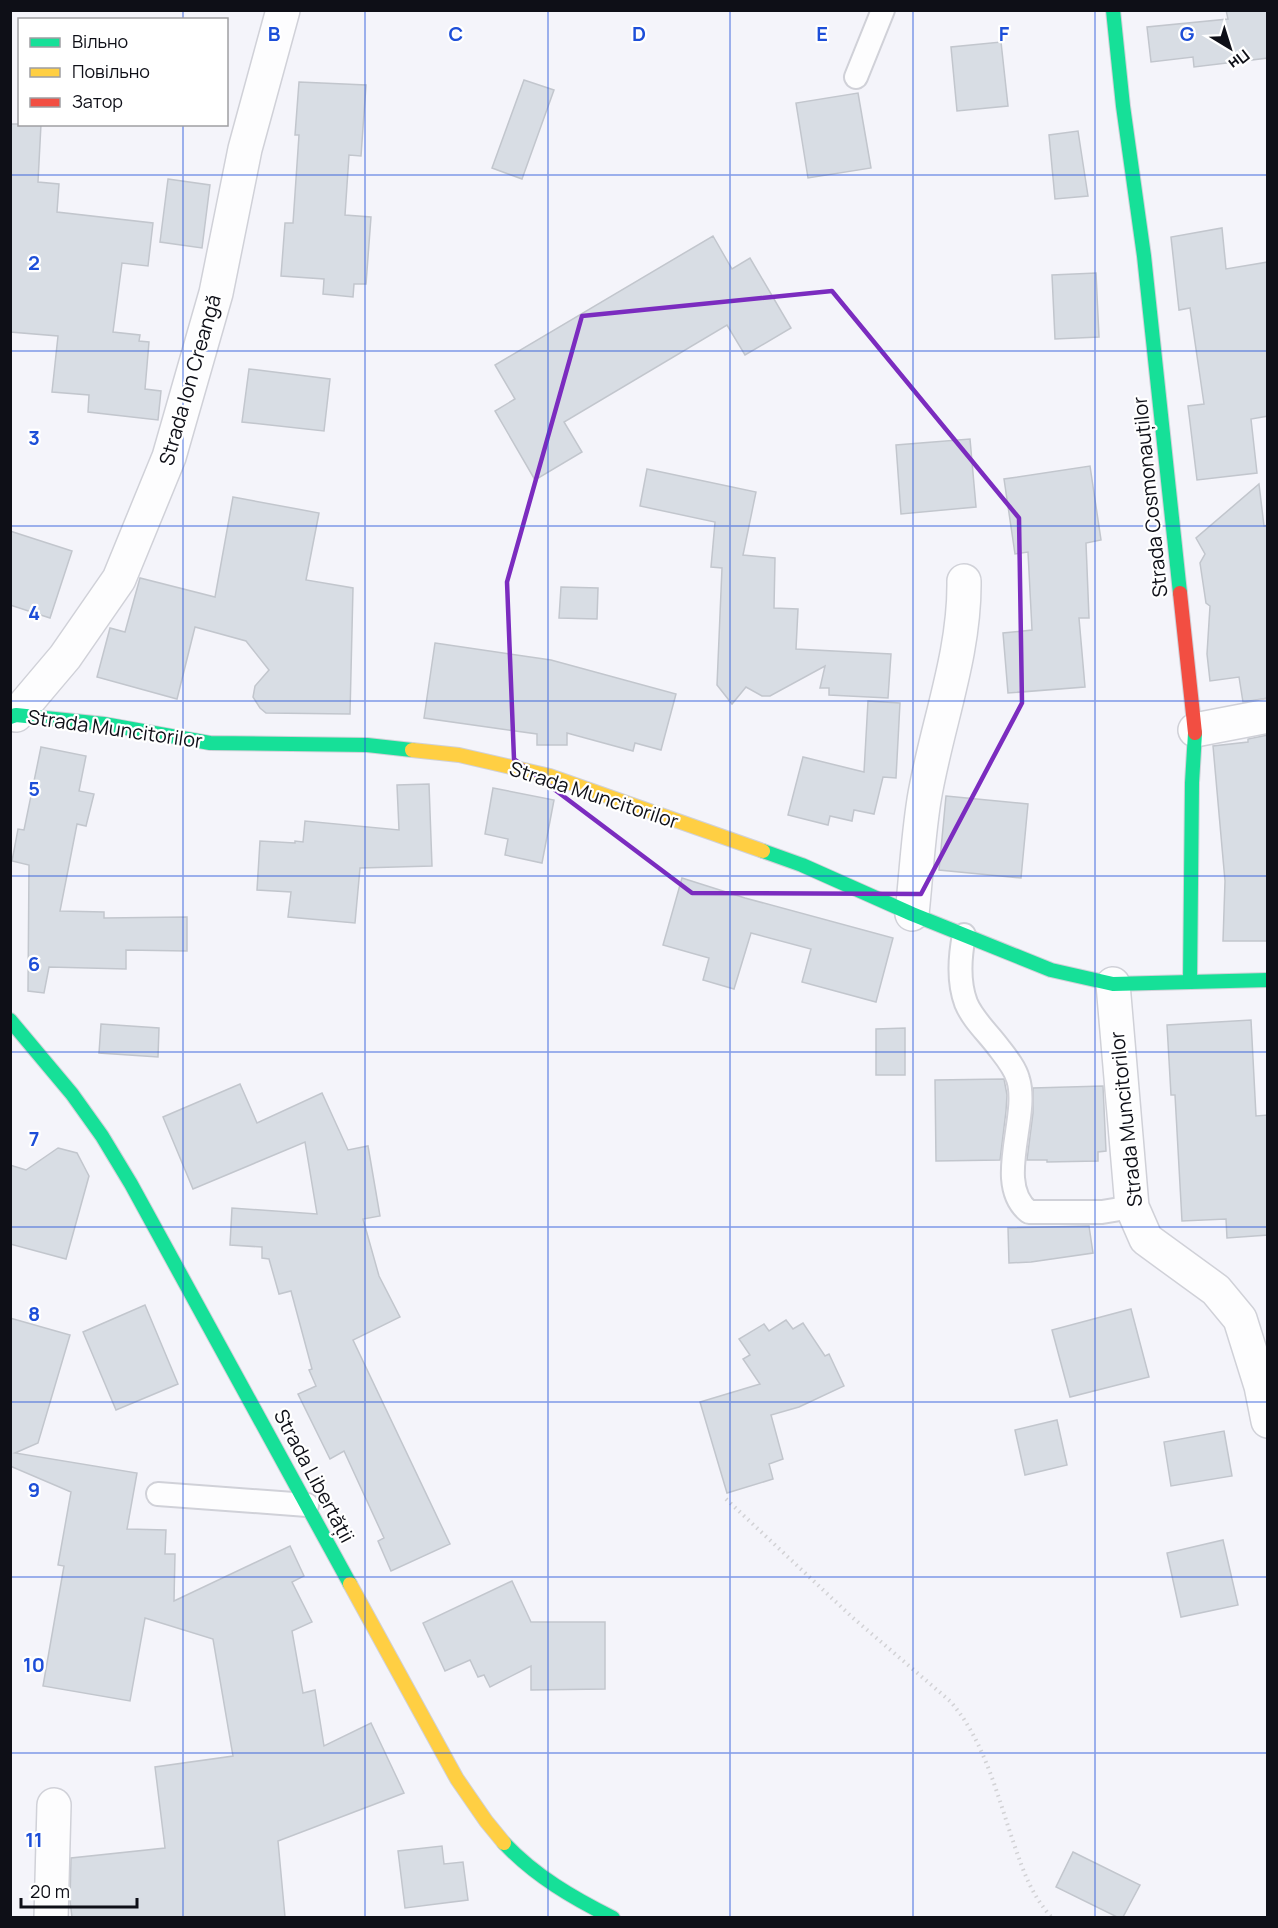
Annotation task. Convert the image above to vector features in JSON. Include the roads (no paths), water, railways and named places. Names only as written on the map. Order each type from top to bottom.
[{"type":"main road","name":"Strada Cosmonauților","points":[[1113,10],[1123,106],[1145,268],[1195,730],[1192,783],[1190,982]]},
{"type":"main road","name":"Strada Muncitorilor","points":[[13,716],[104,724],[210,743],[367,745],[459,755],[561,780],[802,865],[912,914],[1051,970],[1113,984],[1268,980]]},
{"type":"main road","name":"Strada Libertății","points":[[10,1020],[72,1094],[102,1136],[131,1184],[308,1505],[396,1672],[481,1817],[507,1847],[527,1865],[574,1898],[613,1917]]},
{"type":"street","name":"Strada Ion Creangă","points":[[13,716],[65,657],[119,579],[169,457],[216,293],[245,149],[283,10]]},
{"type":"street","points":[[912,914],[924,801],[956,661],[964,609],[964,581]]},
{"type":"street","points":[[1195,730],[1268,716]]},
{"type":"street","name":"Strada Muncitorilor","points":[[1113,984],[1132,1207],[1146,1239],[1216,1290],[1240,1319],[1261,1386],[1268,1421]]},
{"type":"street","points":[[51,1917],[54,1805]]},
{"type":"lane","points":[[856,77],[883,10]]},
{"type":"lane","points":[[964,935],[960,953],[961,978],[966,1003],[976,1020],[1009,1062],[1018,1080],[1020,1099],[1013,1185],[1020,1204],[1029,1212],[1102,1212],[1132,1207]]},
{"type":"lane","points":[[158,1494],[308,1505]]}]
